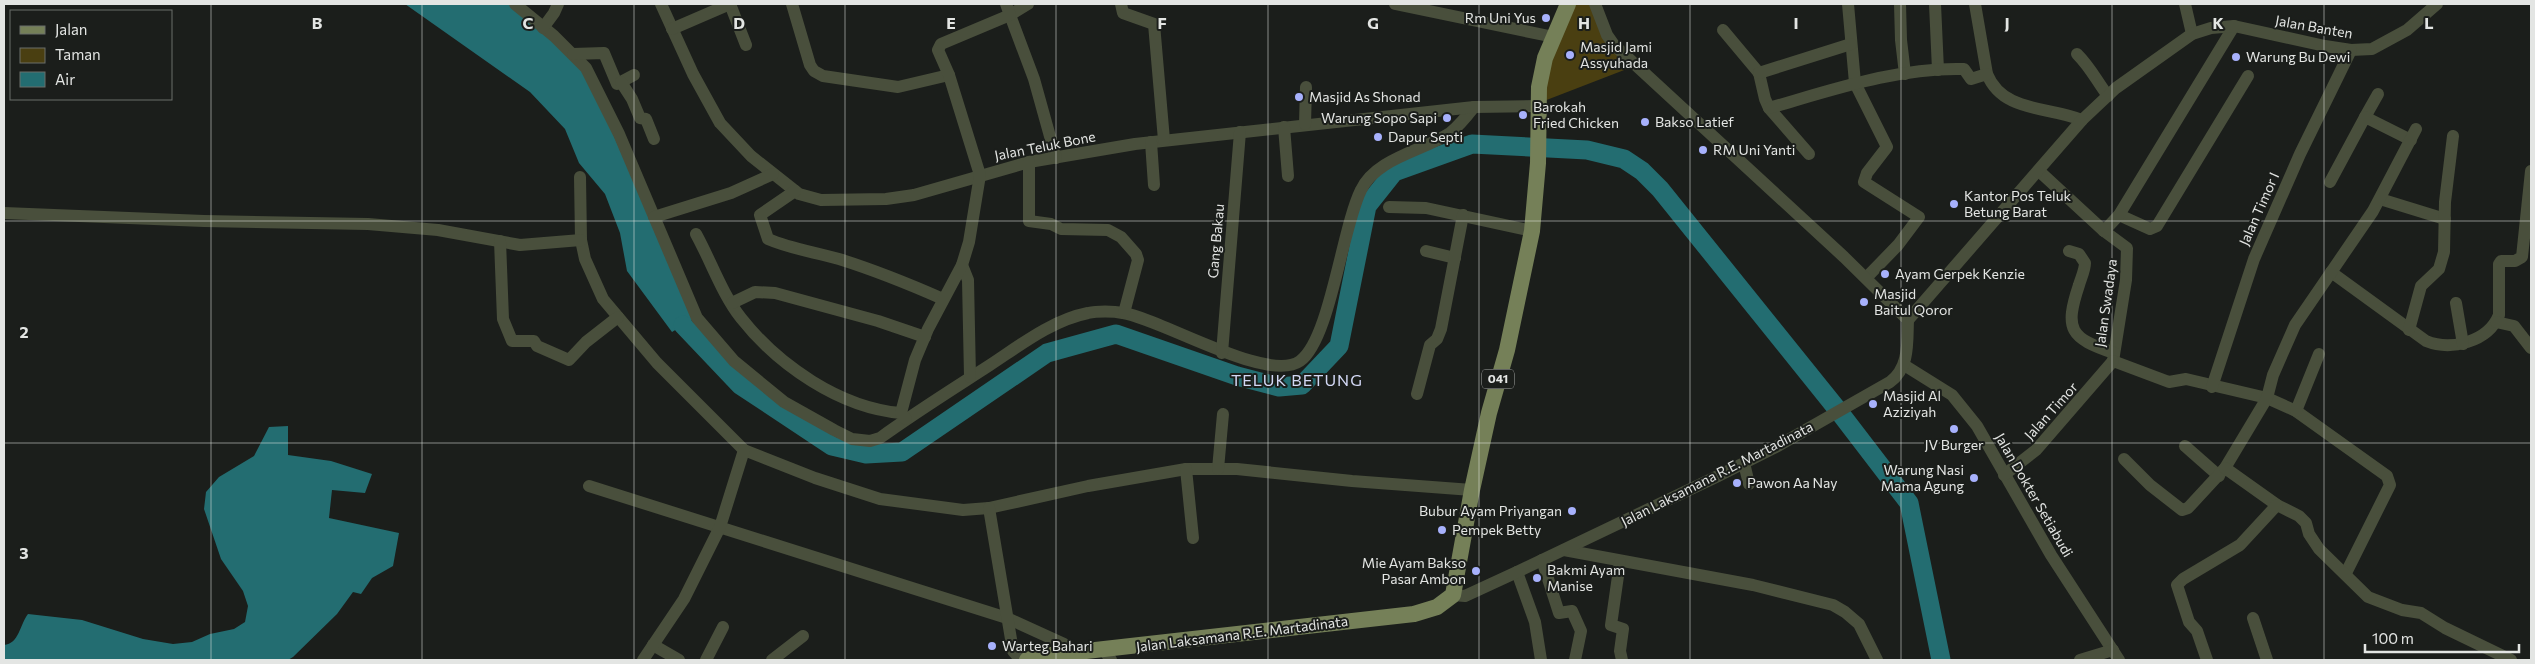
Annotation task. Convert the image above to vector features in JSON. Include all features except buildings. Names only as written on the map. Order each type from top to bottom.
[{"type":"main road","name":"041","points":[[1453,595],[1472,490],[1489,413],[1507,350],[1532,231],[1538,163],[1538,109],[1545,58],[1568,4]]},
{"type":"main road","name":"Jalan Laksamana R.E. Martadinata","points":[[1027,660],[1074,653],[1108,655],[1414,614],[1437,607],[1453,595]]},
{"type":"street","points":[[515,4],[573,54],[586,68],[619,134],[698,318],[734,362],[777,396],[852,439],[870,441],[880,438],[903,416],[970,377],[1046,329],[1088,313],[1124,313],[1192,337],[1222,353],[1250,361],[1284,366],[1299,362],[1308,353],[1325,316],[1350,219],[1361,188],[1380,169],[1449,133],[1474,107]]},
{"type":"street","points":[[543,28],[558,4]]},
{"type":"street","name":"Jalan Teluk Bone","points":[[662,4],[693,74],[720,123],[751,156],[794,191],[821,200],[886,199],[914,195],[1029,162],[1164,140],[1474,107],[1538,109]]},
{"type":"street","points":[[672,29],[730,4],[746,45]]},
{"type":"street","points":[[792,4],[810,65],[814,71],[823,76],[898,87],[949,75]]},
{"type":"street","points":[[903,416],[915,360],[924,337],[962,265],[969,242],[980,175],[949,75],[938,50],[941,44],[1008,9],[1028,4]]},
{"type":"street","points":[[1121,4],[1123,13],[1154,24],[1164,140]]},
{"type":"street","points":[[1395,4],[1554,37]]},
{"type":"street","points":[[1595,4],[1607,35],[1614,45],[1866,278],[1908,320],[1904,365]]},
{"type":"street","points":[[1850,4],[1851,44],[1855,83],[1887,147],[1867,173],[1864,182],[1919,216],[1898,246],[1866,278]]},
{"type":"street","points":[[1900,4],[1901,40],[1905,74]]},
{"type":"street","points":[[1935,4],[1938,70]]},
{"type":"street","points":[[1975,4],[1987,74],[1992,84],[2007,100],[2016,104],[2067,114],[2082,120]]},
{"type":"street","points":[[2186,4],[2187,19],[2192,34]]},
{"type":"street","name":"Jalan Banten","points":[[1908,320],[2082,120],[2108,96],[2192,34],[2211,28],[2234,26],[2351,50],[2372,49],[2407,30],[2437,4]]},
{"type":"street","points":[[1008,9],[1034,79],[1056,158]]},
{"type":"street","points":[[2104,232],[2119,215],[2234,26]]},
{"type":"street","points":[[1723,30],[1759,72],[1769,108],[1809,154]]},
{"type":"street","points":[[1759,72],[1851,44]]},
{"type":"street","name":"Jalan Timor I","points":[[2212,387],[2254,259],[2300,154],[2351,50]]},
{"type":"street","points":[[573,54],[604,53],[619,83],[632,99],[640,118],[646,119],[654,139]]},
{"type":"street","points":[[2077,54],[2094,71],[2095,78],[2108,96]]},
{"type":"street","points":[[1769,108],[1855,83],[1905,74],[1964,69],[1971,79],[1987,74]]},
{"type":"street","points":[[598,95],[634,75]]},
{"type":"street","points":[[2119,215],[2150,228],[2158,226],[2248,76]]},
{"type":"street","points":[[1306,87],[1306,124]]},
{"type":"street","points":[[2330,182],[2378,94]]},
{"type":"street","points":[[2124,459],[2150,485],[2182,510],[2188,508],[2222,472],[2267,398],[2273,375],[2295,325],[2380,199],[2414,134],[2365,117]]},
{"type":"street","points":[[1284,127],[1288,176]]},
{"type":"street","name":"Gang Bakau","points":[[1222,353],[1240,132]]},
{"type":"street","points":[[2409,330],[2421,286],[2439,269],[2444,252],[2445,219],[2453,136]]},
{"type":"street","points":[[1151,142],[1154,185]]},
{"type":"street","points":[[1029,162],[1029,221],[1051,224],[1061,229],[1112,232],[1120,237],[1136,254],[1138,260],[1135,275],[1124,313]]},
{"type":"street","name":"Jalan Swadaya","points":[[2039,171],[2104,232],[2123,243],[2129,252],[2120,326],[2114,357]]},
{"type":"street","points":[[654,217],[731,193],[773,174]]},
{"type":"street","points":[[580,177],[581,240],[591,277],[603,299],[657,363],[744,450],[815,478],[880,499],[962,510],[989,508],[1088,486],[1186,469],[1218,469],[1472,490]]},
{"type":"street","points":[[2331,272],[2426,341],[2441,346],[2463,344],[2486,332],[2496,322],[2499,315],[2499,267],[2501,261],[2515,261],[2522,257],[2531,178]]},
{"type":"street","points":[[794,191],[760,215],[768,239],[895,278],[944,299]]},
{"type":"street","points":[[2380,199],[2445,219]]},
{"type":"street","points":[[1390,207],[1412,209],[1415,207],[1463,214],[1532,231]]},
{"type":"street","points":[[4,213],[204,221],[368,224],[438,230],[520,245],[581,240]]},
{"type":"street","points":[[1417,394],[1430,345],[1440,334],[1463,214]]},
{"type":"street","points":[[696,234],[732,303],[748,325],[782,359],[807,379],[829,392],[903,416]]},
{"type":"street","points":[[500,241],[502,311],[512,341],[534,342],[537,346],[569,360],[586,342],[618,317]]},
{"type":"street","points":[[1426,251],[1455,258]]},
{"type":"street","points":[[2069,251],[2079,254],[2085,263],[2071,318],[2073,331],[2084,341],[2169,382],[2186,379],[2212,387],[2267,398],[2296,411],[2378,468],[2390,480],[2390,485],[2378,512],[2346,573]]},
{"type":"street","points":[[962,265],[968,280],[970,377]]},
{"type":"street","points":[[732,303],[755,292],[775,293],[878,321],[924,337]]},
{"type":"street","points":[[2456,303],[2463,344]]},
{"type":"street","points":[[2496,322],[2514,326],[2531,348]]},
{"type":"street","points":[[2296,411],[2319,354]]},
{"type":"street","name":"Jalan Timor","points":[[2004,475],[2036,450],[2114,357]]},
{"type":"street","name":"Jalan Laksamana R.E. Martadinata","points":[[1453,595],[1465,596],[1744,463],[1892,380],[1904,365]]},
{"type":"street","name":"Jalan Dokter Setiabudi","points":[[1904,365],[1952,395],[1977,426],[2051,555],[2116,655]]},
{"type":"street","points":[[1218,469],[1223,414]]},
{"type":"street","points":[[2185,446],[2222,472],[2299,516],[2306,523],[2310,534],[2319,548],[2368,597],[2402,610],[2421,613],[2445,628],[2511,660]]},
{"type":"street","points":[[643,660],[684,599],[720,527],[744,450]]},
{"type":"street","points":[[1744,463],[1749,484]]},
{"type":"street","points":[[1186,469],[1193,538]]},
{"type":"street","points":[[589,486],[1007,618],[1064,644],[1074,653]]},
{"type":"street","points":[[2207,660],[2197,631],[2189,622],[2177,585],[2183,579],[2240,545],[2277,505]]},
{"type":"street","points":[[989,508],[1013,651],[1021,660]]},
{"type":"street","points":[[1564,550],[1620,562],[1753,584],[1833,605],[1859,624],[1875,660]]},
{"type":"street","points":[[1542,560],[1559,613],[1572,610],[1582,631],[1575,660]]},
{"type":"street","points":[[1620,562],[1611,625],[1623,629],[1620,651],[1622,660]]},
{"type":"street","points":[[1517,572],[1535,622],[1541,660]]},
{"type":"street","points":[[2253,618],[2267,660]]},
{"type":"street","points":[[706,660],[723,627]]},
{"type":"street","points":[[772,660],[803,636]]},
{"type":"street","points":[[654,644],[680,660]]},
{"type":"street","points":[[2080,660],[2116,655]]},
{"type":"green space","points":[[1571,4],[1593,4],[1632,67],[1544,101],[1548,60]]},
{"type":"water","points":[[405,4],[512,4],[581,62],[695,318],[672,332],[627,271],[620,233],[605,194],[579,163],[565,129],[530,92]]},
{"type":"water","points":[[288,426],[288,455],[331,461],[372,474],[365,493],[332,490],[329,518],[399,533],[393,566],[372,578],[361,594],[353,592],[337,614],[293,657],[288,660],[4,660],[4,645],[13,641],[28,614],[82,620],[143,639],[173,644],[192,642],[210,634],[234,629],[245,622],[248,606],[243,591],[221,559],[204,509],[206,492],[219,477],[254,456],[269,427]]},
{"type":"waterway","points":[[683,325],[740,385],[832,446],[866,454],[902,452],[1047,353],[1116,334],[1237,376],[1279,387],[1302,385],[1339,346],[1367,206],[1394,172],[1472,144],[1587,150],[1624,159],[1642,171],[1660,189],[1837,409],[1909,503],[1941,660]]},
{"type":"place","name":"Rm Uni Yus","points":[[1546,18]]},
{"type":"place","name":"Masjid Jami Assyuhada","points":[[1570,55]]},
{"type":"place","name":"Warung Bu Dewi","points":[[2236,57]]},
{"type":"place","name":"Masjid As Shonad","points":[[1299,97]]},
{"type":"place","name":"Barokah Fried Chicken","points":[[1523,115]]},
{"type":"place","name":"Warung Sopo Sapi","points":[[1447,118]]},
{"type":"place","name":"Bakso Latief","points":[[1645,122]]},
{"type":"place","name":"Dapur Septi","points":[[1378,137]]},
{"type":"place","name":"RM Uni Yanti","points":[[1703,150]]},
{"type":"place","name":"Kantor Pos Teluk Betung Barat","points":[[1954,204]]},
{"type":"place","name":"Ayam Gerpek Kenzie","points":[[1885,274]]},
{"type":"place","name":"Masjid Baitul Qoror","points":[[1864,302]]},
{"type":"place","name":"Masjid Al Aziziyah","points":[[1873,404]]},
{"type":"place","name":"JV Burger","points":[[1954,429]]},
{"type":"place","name":"Warung Nasi Mama Agung","points":[[1974,478]]},
{"type":"place","name":"Pawon Aa Nay","points":[[1737,483]]},
{"type":"place","name":"Bubur Ayam Priyangan","points":[[1572,511]]},
{"type":"place","name":"Pempek Betty","points":[[1442,530]]},
{"type":"place","name":"Mie Ayam Bakso Pasar Ambon","points":[[1476,571]]},
{"type":"place","name":"Bakmi Ayam Manise","points":[[1537,578]]},
{"type":"place","name":"Warteg Bahari","points":[[992,646]]},
{"type":"district","name":"TELUK BETUNG","points":[[1297,380]]}]
